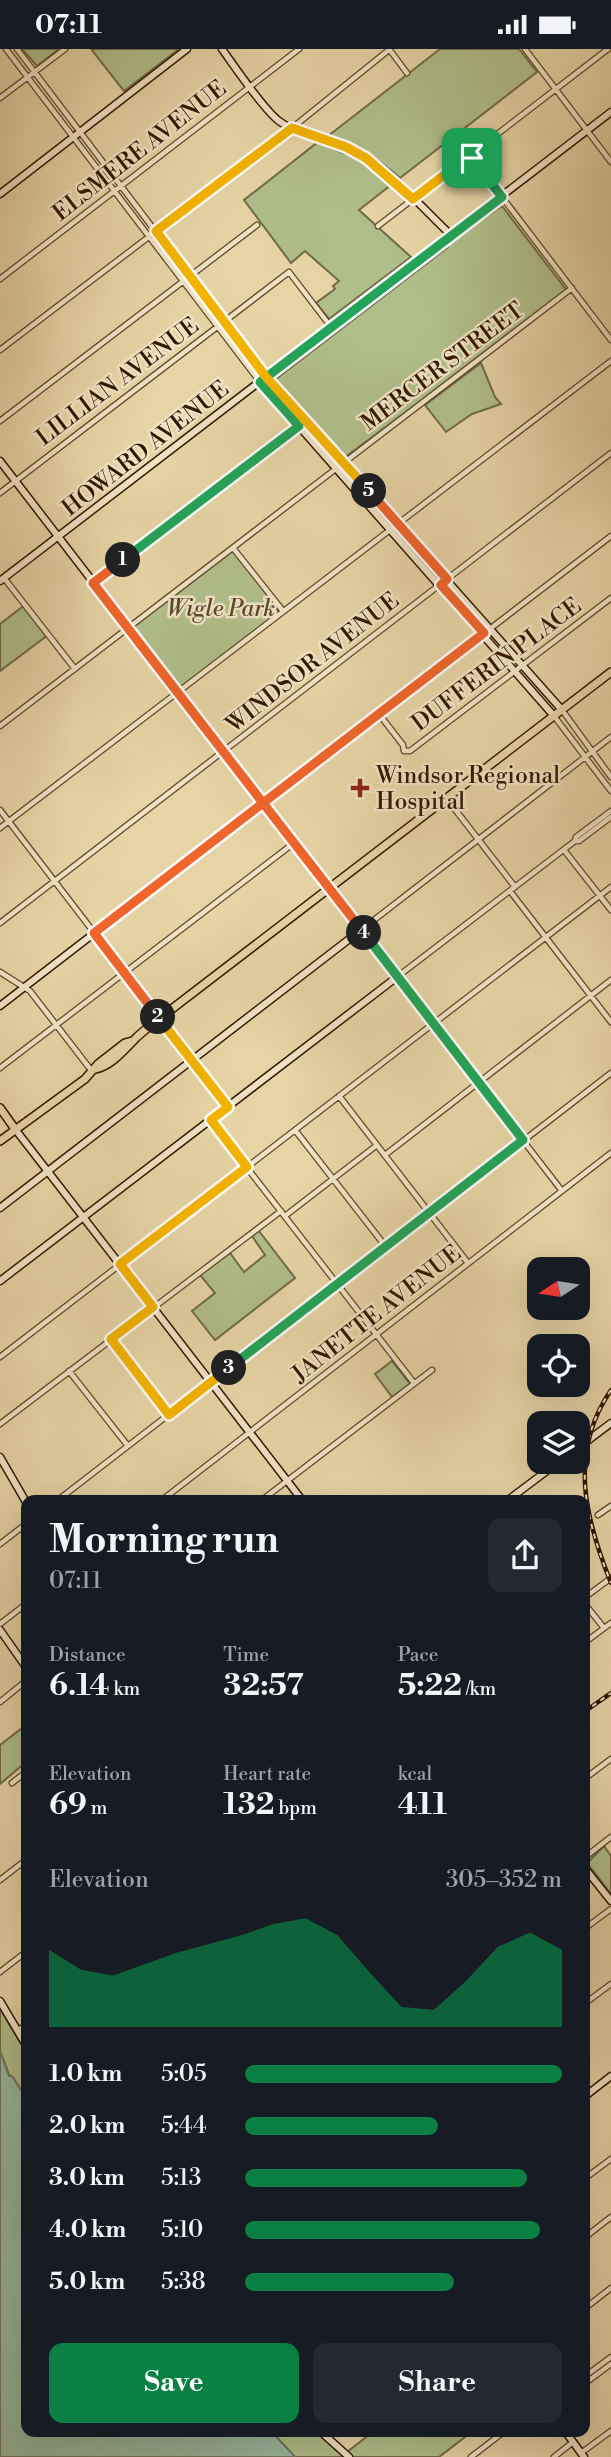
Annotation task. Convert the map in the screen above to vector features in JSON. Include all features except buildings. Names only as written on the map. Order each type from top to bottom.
[{"type":"main road","points":[[0,1141],[65,1088],[92,1071],[98,1063],[125,1043],[133,1040],[611,673]]},
{"type":"main road","points":[[0,1108],[15,1129]]},
{"type":"street","points":[[6,49],[217,327],[299,426],[516,670],[611,791]]},
{"type":"street","points":[[17,49],[224,321],[263,380],[307,420],[523,665],[562,710],[611,777]]},
{"type":"street","points":[[0,98],[65,49]]},
{"type":"street","points":[[0,194],[187,49]]},
{"type":"street","points":[[222,49],[273,115],[292,128],[346,147],[366,158],[452,235]]},
{"type":"street","name":"ELSMERE AVENUE","points":[[0,279],[299,49]]},
{"type":"street","points":[[0,350],[292,128],[389,49],[407,73]]},
{"type":"street","points":[[525,49],[611,162]]},
{"type":"street","points":[[378,226],[608,49]]},
{"type":"street","points":[[50,107],[58,102]]},
{"type":"street","name":"HOWARD AVENUE","points":[[2,580],[611,112]]},
{"type":"street","points":[[470,155],[611,339]]},
{"type":"street","points":[[93,164],[100,158]]},
{"type":"street","points":[[132,215],[139,209]]},
{"type":"street","points":[[0,421],[257,225]]},
{"type":"street","points":[[166,259],[173,254]]},
{"type":"street","name":"LILLIAN AVENUE","points":[[0,493],[289,272],[331,327]]},
{"type":"street","name":"MERCER STREET","points":[[0,726],[572,288]]},
{"type":"street","points":[[0,828],[611,361]]},
{"type":"street","points":[[93,583],[307,420]]},
{"type":"street","name":"WINDSOR AVENUE","points":[[0,923],[611,453]]},
{"type":"street","points":[[0,461],[562,1191]]},
{"type":"street","points":[[0,1006],[611,536]]},
{"type":"street","points":[[233,548],[283,611]]},
{"type":"street","points":[[2,580],[75,669]]},
{"type":"street","name":"DUFFERIN PLACE","points":[[379,714],[403,745],[404,751],[410,751],[611,598]]},
{"type":"street","points":[[0,1208],[611,737]]},
{"type":"street","points":[[447,799],[611,1022]]},
{"type":"street","points":[[0,810],[228,1107]]},
{"type":"street","points":[[0,1281],[564,850],[576,837],[611,811]]},
{"type":"street","points":[[575,841],[579,841],[611,817]]},
{"type":"street","points":[[0,1068],[294,842]]},
{"type":"street","points":[[564,850],[611,910]]},
{"type":"street","points":[[0,1357],[611,887]]},
{"type":"street","points":[[0,972],[30,991],[92,1071]]},
{"type":"street","points":[[384,1155],[611,980]]},
{"type":"street","points":[[64,1495],[611,1073]]},
{"type":"street","points":[[339,1096],[468,1263]]},
{"type":"street","points":[[211,1120],[414,1383]]},
{"type":"street","points":[[15,1129],[298,1495]]},
{"type":"street","points":[[295,1130],[386,1247]]},
{"type":"street","points":[[0,1424],[153,1307],[377,1145]]},
{"type":"street","name":"JANETTE AVENUE","points":[[168,1495],[611,1153]]},
{"type":"street","points":[[111,1339],[169,1415]]},
{"type":"street","points":[[269,1495],[432,1370]]},
{"type":"street","points":[[69,1371],[128,1446]]},
{"type":"street","points":[[590,1439],[608,1425],[611,1434]]},
{"type":"street","points":[[0,1457],[22,1495]]},
{"type":"street","points":[[515,1495],[543,1474]]},
{"type":"street","points":[[598,1515],[611,1506]]},
{"type":"street","points":[[0,1545],[21,1528]]},
{"type":"street","points":[[590,1596],[611,1578]]},
{"type":"street","points":[[0,1624],[21,1608]]},
{"type":"street","points":[[590,1609],[604,1628]]},
{"type":"street","points":[[590,1638],[611,1623]]},
{"type":"street","points":[[0,1630],[21,1660]]},
{"type":"street","points":[[0,1702],[21,1685]]},
{"type":"street","points":[[590,1775],[611,1759]]},
{"type":"street","points":[[12,1783],[21,1776]]},
{"type":"street","points":[[590,1853],[611,1837]]},
{"type":"street","points":[[0,1880],[21,1864]]},
{"type":"street","points":[[590,1875],[611,1901]]},
{"type":"street","points":[[590,1925],[611,1909]]},
{"type":"street","points":[[0,1972],[21,1956]]},
{"type":"street","points":[[590,2000],[611,1984]]},
{"type":"street","points":[[0,2001],[21,2036]]},
{"type":"street","points":[[590,2092],[611,2076]]},
{"type":"street","points":[[590,2175],[611,2159]]},
{"type":"street","points":[[590,2233],[611,2217]]},
{"type":"street","points":[[590,2304],[611,2288]]},
{"type":"street","points":[[590,2373],[611,2357]]},
{"type":"street","points":[[590,2380],[611,2364]]},
{"type":"street","points":[[569,2437],[580,2455],[611,2431]]},
{"type":"street","points":[[326,2437],[349,2457]]},
{"type":"street","points":[[471,2457],[497,2437]]},
{"type":"street","points":[[554,2457],[573,2442]]},
{"type":"green space","points":[[22,49],[59,49],[37,66]]},
{"type":"green space","points":[[91,49],[179,49],[124,91]]},
{"type":"green space","points":[[440,49],[519,49],[537,72],[400,178],[366,153],[328,136]]},
{"type":"green space","points":[[318,142],[362,161],[391,185],[359,210],[411,257],[329,319],[316,303],[335,289],[333,286],[339,281],[305,251],[291,263],[244,200]]},
{"type":"green space","points":[[502,206],[568,292],[344,458],[276,379],[448,247],[448,243]]},
{"type":"green space","points":[[481,363],[495,397],[501,404],[472,414],[446,432],[425,405]]},
{"type":"green space","name":"Wigle Park","points":[[233,548],[280,613],[177,692],[128,628]]},
{"type":"green space","points":[[25,605],[48,635],[0,671],[0,624]]},
{"type":"green space","points":[[259,1231],[295,1278],[215,1340],[192,1311],[215,1293],[200,1275],[230,1253],[244,1272],[265,1255],[252,1236]]},
{"type":"green space","points":[[392,1361],[410,1384],[392,1397],[375,1374]]},
{"type":"green space","points":[[21,1729],[21,1766],[0,1784],[0,1745]]},
{"type":"green space","points":[[604,1846],[611,1856],[611,1894],[590,1867],[590,1860]]},
{"type":"green space","points":[[0,2009],[21,2044],[21,2090],[12,2076],[10,2077],[0,2051]]},
{"type":"green space","points":[[277,2437],[323,2437],[346,2457],[295,2457]]},
{"type":"green space","points":[[366,2437],[465,2437],[439,2457],[353,2457],[347,2452]]},
{"type":"shaded area","points":[[0,2051],[9,2076],[12,2076],[21,2090],[21,2437],[277,2437],[295,2457],[0,2457]]},
{"type":"railway","points":[[586,1495],[585,1462],[589,1438],[611,1390]]},
{"type":"railway","points":[[590,1518],[611,1583]]},
{"type":"railway","points":[[590,1708],[611,1693]]},
{"type":"place","name":"Windsor Regional Hospital","points":[[360,788]]},
{"type":"route","points":[[472,158],[470,155],[413,199],[390,176],[366,158],[346,147],[292,128],[156,231],[266,377],[447,579],[441,585],[484,633],[263,803],[523,1140],[169,1415],[111,1339],[153,1307],[120,1264],[247,1167],[211,1120],[228,1107],[94,933],[263,803],[93,583],[299,426],[260,382],[266,377],[271,374],[458,230],[502,197],[472,158]]}]
